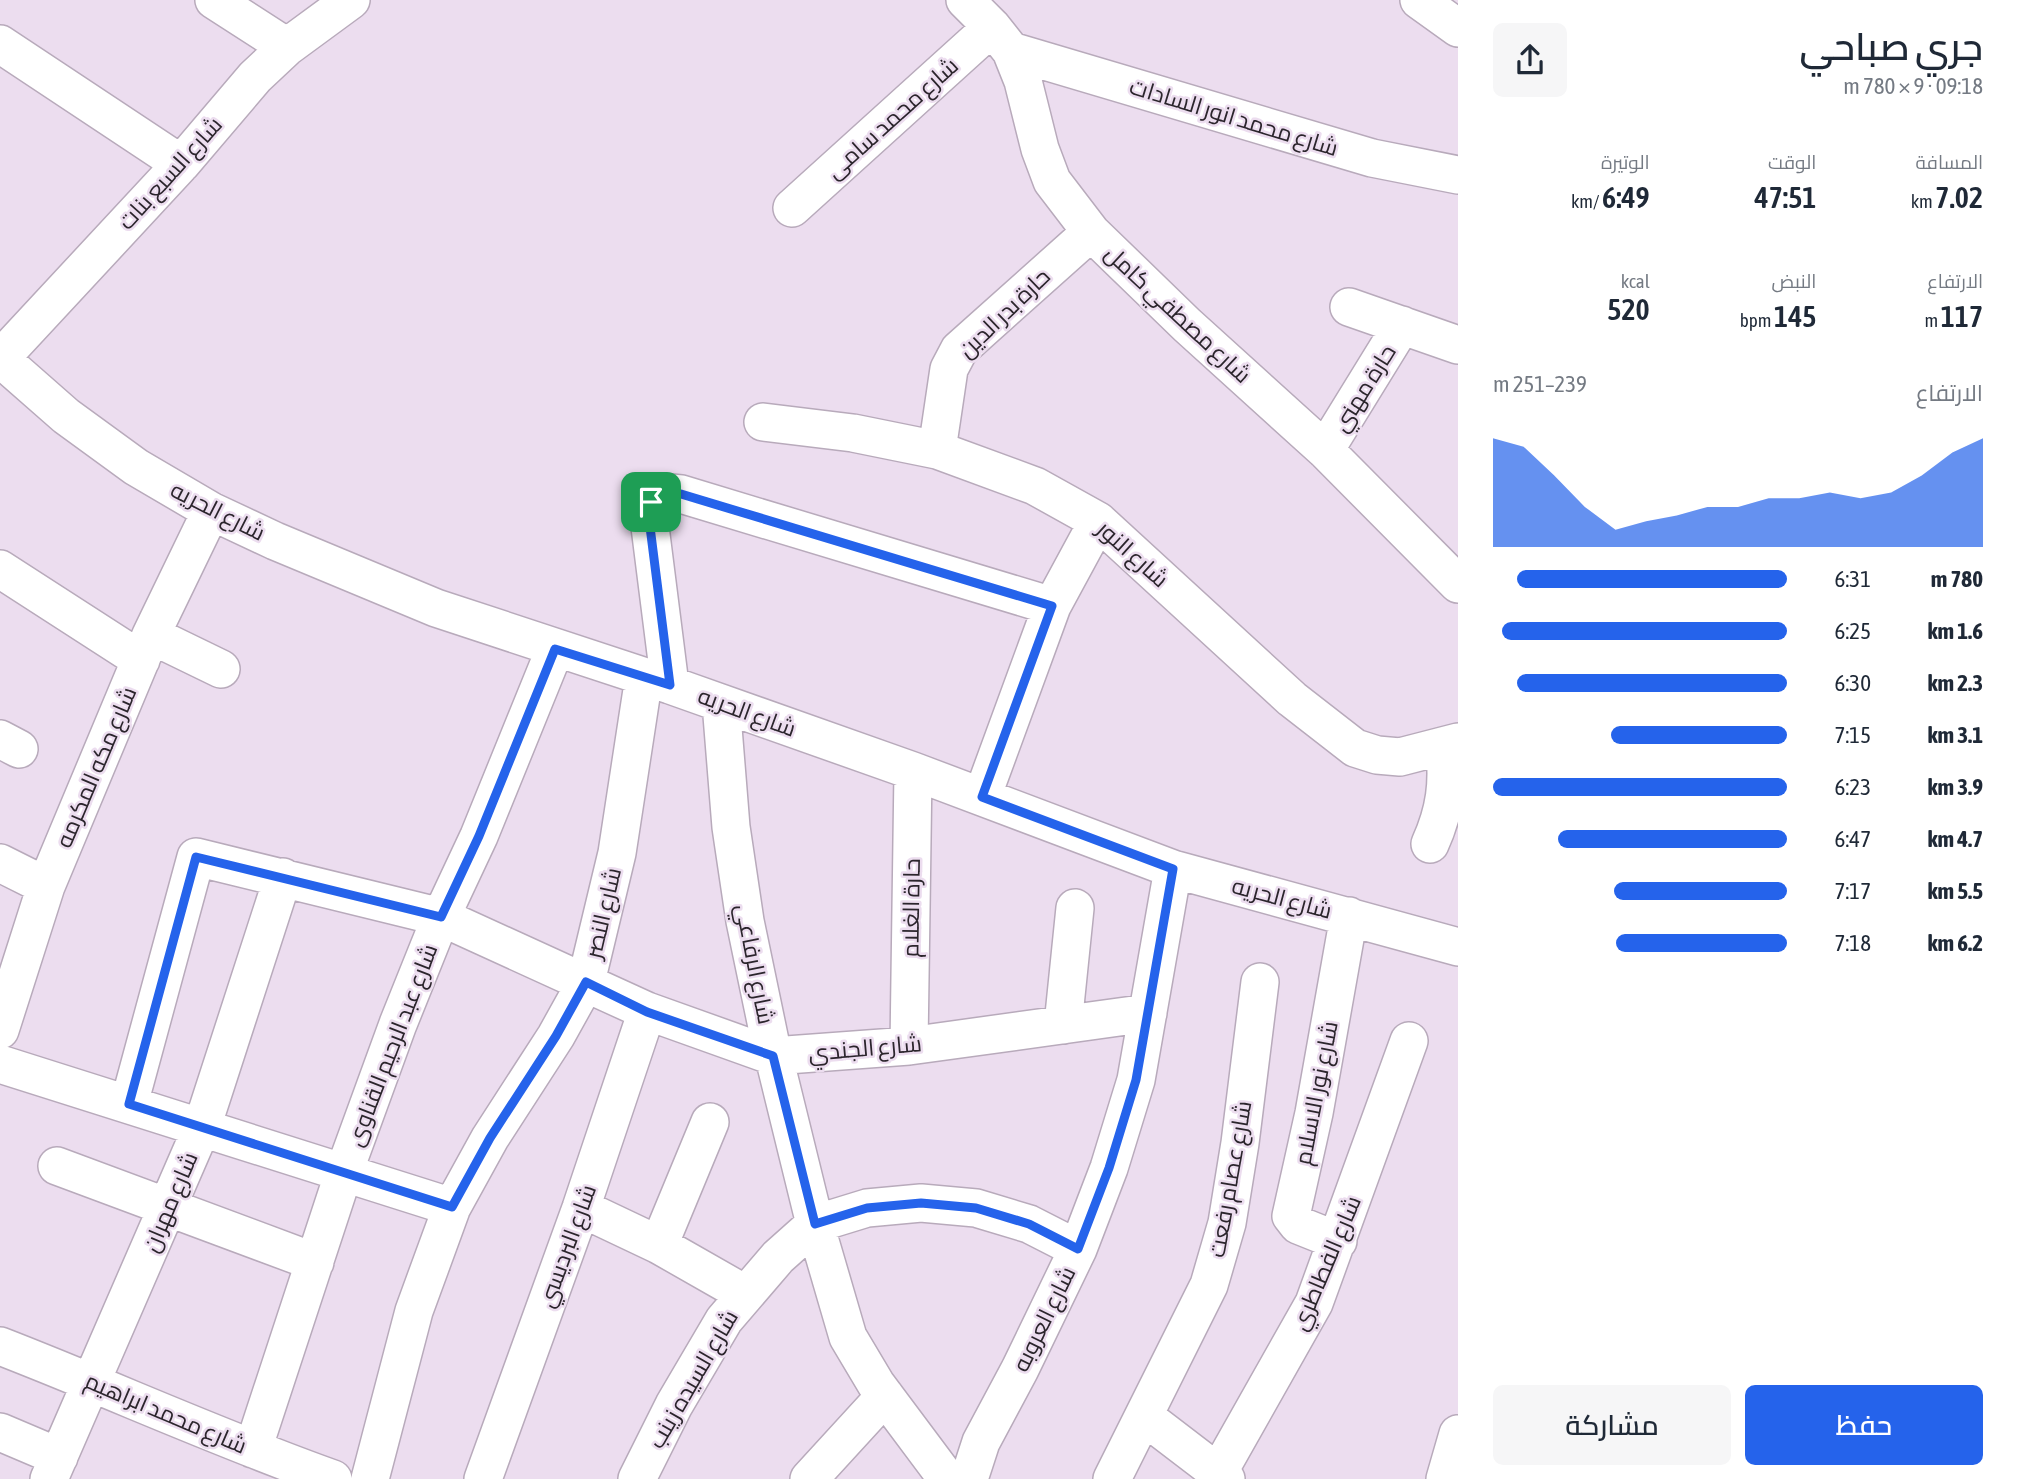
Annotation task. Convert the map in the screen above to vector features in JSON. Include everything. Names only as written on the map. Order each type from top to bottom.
[{"type":"street","points":[[214,0],[288,47]]},
{"type":"street","name":"شارع السبع بنات","points":[[0,358],[181,164],[255,77],[288,47],[351,0]]},
{"type":"street","name":"شارع مصطفي كامل","points":[[965,0],[1002,39],[1023,81],[1040,149],[1052,181],[1091,232],[1187,326],[1325,450],[1458,584]]},
{"type":"street","name":"شارع محمد انور السادات","points":[[1002,39],[1372,158],[1458,175]]},
{"type":"street","name":"شارع محمد سامى","points":[[792,208],[1002,39]]},
{"type":"street","points":[[0,44],[181,164]]},
{"type":"street","name":"حارة بدر الدين","points":[[937,450],[949,369],[959,350],[1091,232]]},
{"type":"street","points":[[1349,307],[1458,345]]},
{"type":"street","name":"حارة مهني","points":[[1325,450],[1402,326]]},
{"type":"street","name":"شارع الحريه","points":[[0,358],[66,416],[126,460],[211,511],[275,541],[436,608],[721,703],[913,771],[1173,869],[1458,947]]},
{"type":"street","name":"شارع النور","points":[[763,422],[853,433],[937,450],[1035,486],[1098,521],[1292,699],[1355,748],[1377,755],[1400,757],[1451,744]]},
{"type":"street","name":"شارع النصر","points":[[370,1479],[414,1311],[452,1207],[490,1138],[556,1036],[586,982],[657,681],[648,511],[651,502],[671,494],[681,494],[1052,606]]},
{"type":"street","name":"شارع مكه المكرمه","points":[[0,1030],[46,886],[146,648],[211,511]]},
{"type":"street","points":[[982,797],[1052,606],[1098,521]]},
{"type":"street","points":[[0,569],[146,648],[221,669]]},
{"type":"street","name":"شارع عبد الرحيم القناوى","points":[[261,1461],[315,1262],[344,1172],[398,1024],[441,917],[479,836],[555,649]]},
{"type":"street","name":"شارع الرفاعي","points":[[721,703],[731,827],[745,921],[773,1056],[815,1224],[848,1337],[885,1396],[947,1479]]},
{"type":"street","points":[[1430,844],[1440,821],[1446,796],[1451,744]]},
{"type":"street","name":"حارة الغلام","points":[[909,1046],[913,771]]},
{"type":"street","name":"شارع الجندي","points":[[129,1104],[196,857],[441,917],[647,1012],[773,1056],[909,1046],[1148,1013]]},
{"type":"street","points":[[0,863],[46,886]]},
{"type":"street","name":"شارع العروبه","points":[[969,1479],[981,1442],[1078,1249],[1109,1168],[1136,1080],[1173,869]]},
{"type":"street","name":"شارع مهران","points":[[54,1468],[202,1128],[284,877]]},
{"type":"street","points":[[1063,1025],[1075,908]]},
{"type":"street","name":"شارع نور الاسلام","points":[[1338,1241],[1298,1225],[1291,1216],[1314,1113],[1349,916]]},
{"type":"street","name":"شارع عصام رفعت","points":[[1112,1479],[1209,1285],[1227,1223],[1260,982]]},
{"type":"street","name":"شارع البرديسي","points":[[483,1479],[581,1208],[647,1012]]},
{"type":"street","name":"شارع الفطاطري","points":[[1222,1476],[1314,1303],[1409,1041]]},
{"type":"street","points":[[0,1064],[452,1207]]},
{"type":"street","points":[[659,1245],[710,1122]]},
{"type":"street","points":[[57,1166],[315,1262]]},
{"type":"street","points":[[815,1224],[867,1208],[921,1203],[976,1208],[1029,1224],[1078,1249]]},
{"type":"street","points":[[581,1208],[659,1245],[745,1294]]},
{"type":"street","name":"شارع السيده زينب","points":[[637,1479],[674,1405],[724,1320],[778,1257],[815,1224]]},
{"type":"street","name":"شارع محمد ابراهيم","points":[[0,1346],[93,1381],[261,1461],[333,1479]]},
{"type":"street","points":[[809,1479],[885,1396]]},
{"type":"street","points":[[1145,1416],[1222,1476]]},
{"type":"street","points":[[0,1432],[54,1468]]},
{"type":"street","points":[[1445,1479],[1458,1434]]},
{"type":"route","points":[[671,494],[681,494],[1052,606],[982,797],[1173,869],[1136,1080],[1109,1168],[1078,1249],[1029,1224],[976,1208],[921,1203],[867,1208],[815,1224],[773,1056],[647,1012],[586,982],[556,1036],[490,1138],[452,1207],[129,1104],[196,857],[441,917],[479,836],[555,649],[670,685],[648,511],[651,502],[671,494]]}]
